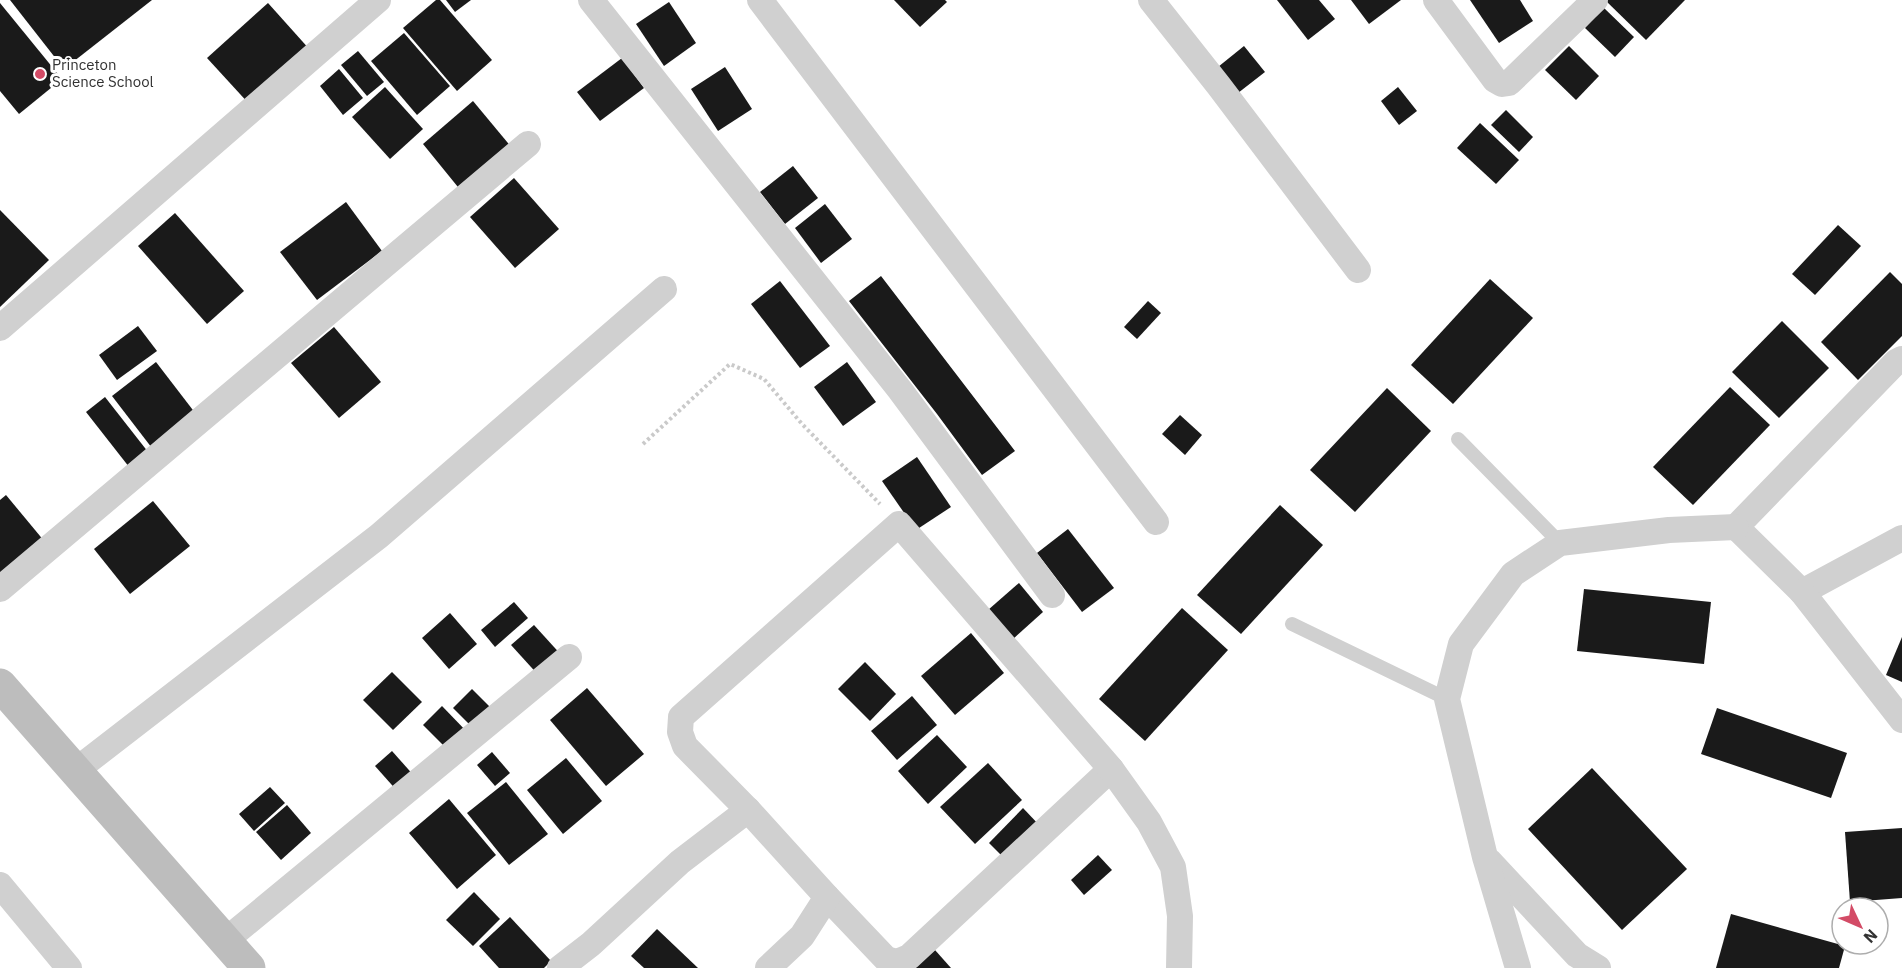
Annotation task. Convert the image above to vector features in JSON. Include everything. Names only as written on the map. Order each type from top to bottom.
[{"type":"street","points":[[0,328],[378,0]]},
{"type":"street","points":[[591,0],[900,390],[1052,595]]},
{"type":"street","points":[[759,0],[1156,522]]},
{"type":"street","points":[[1150,0],[1219,86],[1358,270]]},
{"type":"street","points":[[1436,0],[1495,80],[1502,84],[1509,83],[1595,0]]},
{"type":"street","points":[[0,589],[528,144]]},
{"type":"street","points":[[75,771],[379,537],[664,289]]},
{"type":"street","points":[[1518,968],[1485,857],[1447,699],[1461,644],[1513,574],[1560,543],[1670,530],[1736,527],[1896,362],[1902,359]]},
{"type":"street","points":[[1111,769],[909,957],[897,962],[886,959],[748,810],[685,746],[680,732],[681,717],[899,524],[1111,769],[1149,822],[1173,867],[1180,916],[1179,968]]},
{"type":"street","points":[[1736,527],[1802,592],[1902,720]]},
{"type":"street","points":[[1802,592],[1902,538]]},
{"type":"street","points":[[226,940],[569,657]]},
{"type":"street","points":[[0,685],[249,968]]},
{"type":"street","points":[[560,968],[591,944],[680,862],[748,810]]},
{"type":"street","points":[[1485,857],[1577,955],[1598,968]]},
{"type":"street","points":[[0,885],[69,968]]},
{"type":"street","points":[[768,968],[801,936],[827,897]]},
{"type":"lane","points":[[1458,439],[1560,543]]},
{"type":"lane","points":[[1292,624],[1447,699]]},
{"type":"path","points":[[643,444],[730,364],[764,379],[802,424],[899,524]]},
{"type":"building","points":[[10,0],[152,0],[64,69]]},
{"type":"building","points":[[436,0],[440,0],[492,60],[457,91],[403,28]]},
{"type":"building","points":[[446,0],[471,0],[455,12]]},
{"type":"building","points":[[894,0],[945,0],[947,2],[920,27]]},
{"type":"building","points":[[1277,0],[1319,0],[1335,19],[1308,40]]},
{"type":"building","points":[[1351,0],[1401,0],[1369,24]]},
{"type":"building","points":[[1470,0],[1520,0],[1533,21],[1499,43]]},
{"type":"building","points":[[1605,0],[1685,0],[1646,40]]},
{"type":"building","points":[[669,2],[696,43],[664,66],[636,24]]},
{"type":"building","points":[[0,3],[62,79],[19,114],[0,91]]},
{"type":"building","points":[[268,3],[311,51],[251,106],[207,58]]},
{"type":"building","points":[[1604,8],[1634,37],[1615,57],[1585,28]]},
{"type":"building","points":[[404,33],[450,86],[417,115],[371,61]]},
{"type":"building","points":[[1244,46],[1265,72],[1238,93],[1218,67]]},
{"type":"building","points":[[1569,46],[1599,76],[1576,100],[1545,70]]},
{"type":"building","points":[[358,51],[384,82],[367,96],[341,65]]},
{"type":"building","points":[[622,58],[644,88],[600,121],[577,92]]},
{"type":"building","points":[[725,67],[752,109],[718,131],[691,89]]},
{"type":"building","points":[[339,69],[363,98],[343,115],[320,86]]},
{"type":"building","points":[[385,87],[423,129],[390,159],[352,117]]},
{"type":"building","points":[[1398,87],[1417,111],[1399,125],[1381,101]]},
{"type":"building","points":[[473,101],[513,149],[462,192],[423,144]]},
{"type":"building","points":[[1506,110],[1533,137],[1519,152],[1491,125]]},
{"type":"building","points":[[1480,123],[1519,160],[1496,184],[1457,148]]},
{"type":"building","points":[[793,166],[818,198],[785,224],[760,192]]},
{"type":"building","points":[[514,178],[559,229],[515,268],[470,217]]},
{"type":"building","points":[[346,202],[382,251],[317,300],[280,252]]},
{"type":"building","points":[[825,204],[852,239],[821,263],[795,228]]},
{"type":"building","points":[[0,210],[49,260],[0,307]]},
{"type":"building","points":[[175,213],[244,291],[207,324],[138,246]]},
{"type":"building","points":[[1838,225],[1861,246],[1815,295],[1792,274]]},
{"type":"building","points":[[1890,272],[1902,284],[1902,336],[1858,380],[1821,342]]},
{"type":"building","points":[[881,276],[1015,451],[982,475],[849,301]]},
{"type":"building","points":[[1490,279],[1533,318],[1453,404],[1411,365]]},
{"type":"building","points":[[780,281],[830,346],[800,368],[751,304]]},
{"type":"building","points":[[1148,301],[1161,313],[1137,339],[1124,327]]},
{"type":"building","points":[[1782,321],[1829,368],[1779,418],[1732,372]]},
{"type":"building","points":[[138,326],[157,351],[117,380],[99,355]]},
{"type":"building","points":[[334,327],[381,382],[339,418],[291,363]]},
{"type":"building","points":[[156,362],[199,418],[155,452],[112,396]]},
{"type":"building","points":[[847,362],[876,402],[843,426],[814,387]]},
{"type":"building","points":[[1730,387],[1770,425],[1693,505],[1653,467]]},
{"type":"building","points":[[1387,388],[1431,431],[1355,512],[1310,470]]},
{"type":"building","points":[[105,397],[152,457],[133,472],[86,412]]},
{"type":"building","points":[[1180,415],[1202,435],[1185,455],[1162,434]]},
{"type":"building","points":[[917,457],[951,507],[916,530],[882,481]]},
{"type":"building","points":[[6,495],[45,542],[0,579],[0,500]]},
{"type":"building","points":[[153,501],[190,546],[130,594],[94,549]]},
{"type":"building","points":[[1280,505],[1323,545],[1241,634],[1197,595]]},
{"type":"building","points":[[1068,529],[1114,588],[1082,612],[1037,553]]},
{"type":"building","points":[[1019,583],[1043,612],[1013,639],[988,610]]},
{"type":"building","points":[[1584,589],[1711,602],[1704,664],[1577,651]]},
{"type":"building","points":[[514,602],[528,618],[495,647],[481,630]]},
{"type":"building","points":[[1182,608],[1228,650],[1145,741],[1099,699]]},
{"type":"building","points":[[450,613],[477,644],[449,669],[422,638]]},
{"type":"building","points":[[534,625],[564,658],[541,678],[511,645]]},
{"type":"building","points":[[971,633],[1004,673],[955,715],[921,676]]},
{"type":"building","points":[[1902,637],[1902,682],[1886,675]]},
{"type":"building","points":[[865,662],[896,694],[870,721],[838,689]]},
{"type":"building","points":[[392,672],[422,702],[393,730],[363,700]]},
{"type":"building","points":[[587,688],[644,754],[606,786],[550,720]]},
{"type":"building","points":[[472,689],[496,713],[477,732],[453,708]]},
{"type":"building","points":[[912,696],[937,725],[897,760],[871,731]]},
{"type":"building","points":[[442,706],[470,735],[451,753],[423,725]]},
{"type":"building","points":[[1717,708],[1847,753],[1831,798],[1701,754]]},
{"type":"building","points":[[937,735],[967,767],[928,804],[898,771]]},
{"type":"building","points":[[392,751],[416,778],[399,793],[375,766]]},
{"type":"building","points":[[492,752],[510,773],[495,786],[477,765]]},
{"type":"building","points":[[566,758],[602,801],[563,834],[527,790]]},
{"type":"building","points":[[988,763],[1022,800],[975,844],[940,807]]},
{"type":"building","points":[[1592,768],[1687,869],[1622,930],[1528,829]]},
{"type":"building","points":[[506,782],[548,834],[509,865],[467,813]]},
{"type":"building","points":[[270,787],[285,803],[254,831],[239,814]]},
{"type":"building","points":[[449,799],[496,855],[457,889],[409,833]]},
{"type":"building","points":[[287,805],[311,833],[281,860],[256,832]]},
{"type":"building","points":[[1023,808],[1041,827],[1008,862],[989,843]]},
{"type":"building","points":[[1902,828],[1902,898],[1850,896],[1845,832]]},
{"type":"building","points":[[1098,855],[1112,870],[1084,895],[1071,880]]},
{"type":"building","points":[[474,892],[500,919],[473,946],[446,920]]},
{"type":"building","points":[[1731,914],[1830,942],[1830,956],[1842,956],[1839,968],[1716,968]]},
{"type":"building","points":[[510,917],[551,961],[544,968],[499,968],[479,946]]},
{"type":"building","points":[[657,929],[698,968],[644,968],[631,956]]},
{"type":"building","points":[[935,950],[951,968],[914,968]]},
{"type":"place","name":"Princeton Science School","points":[[40,74]]}]
